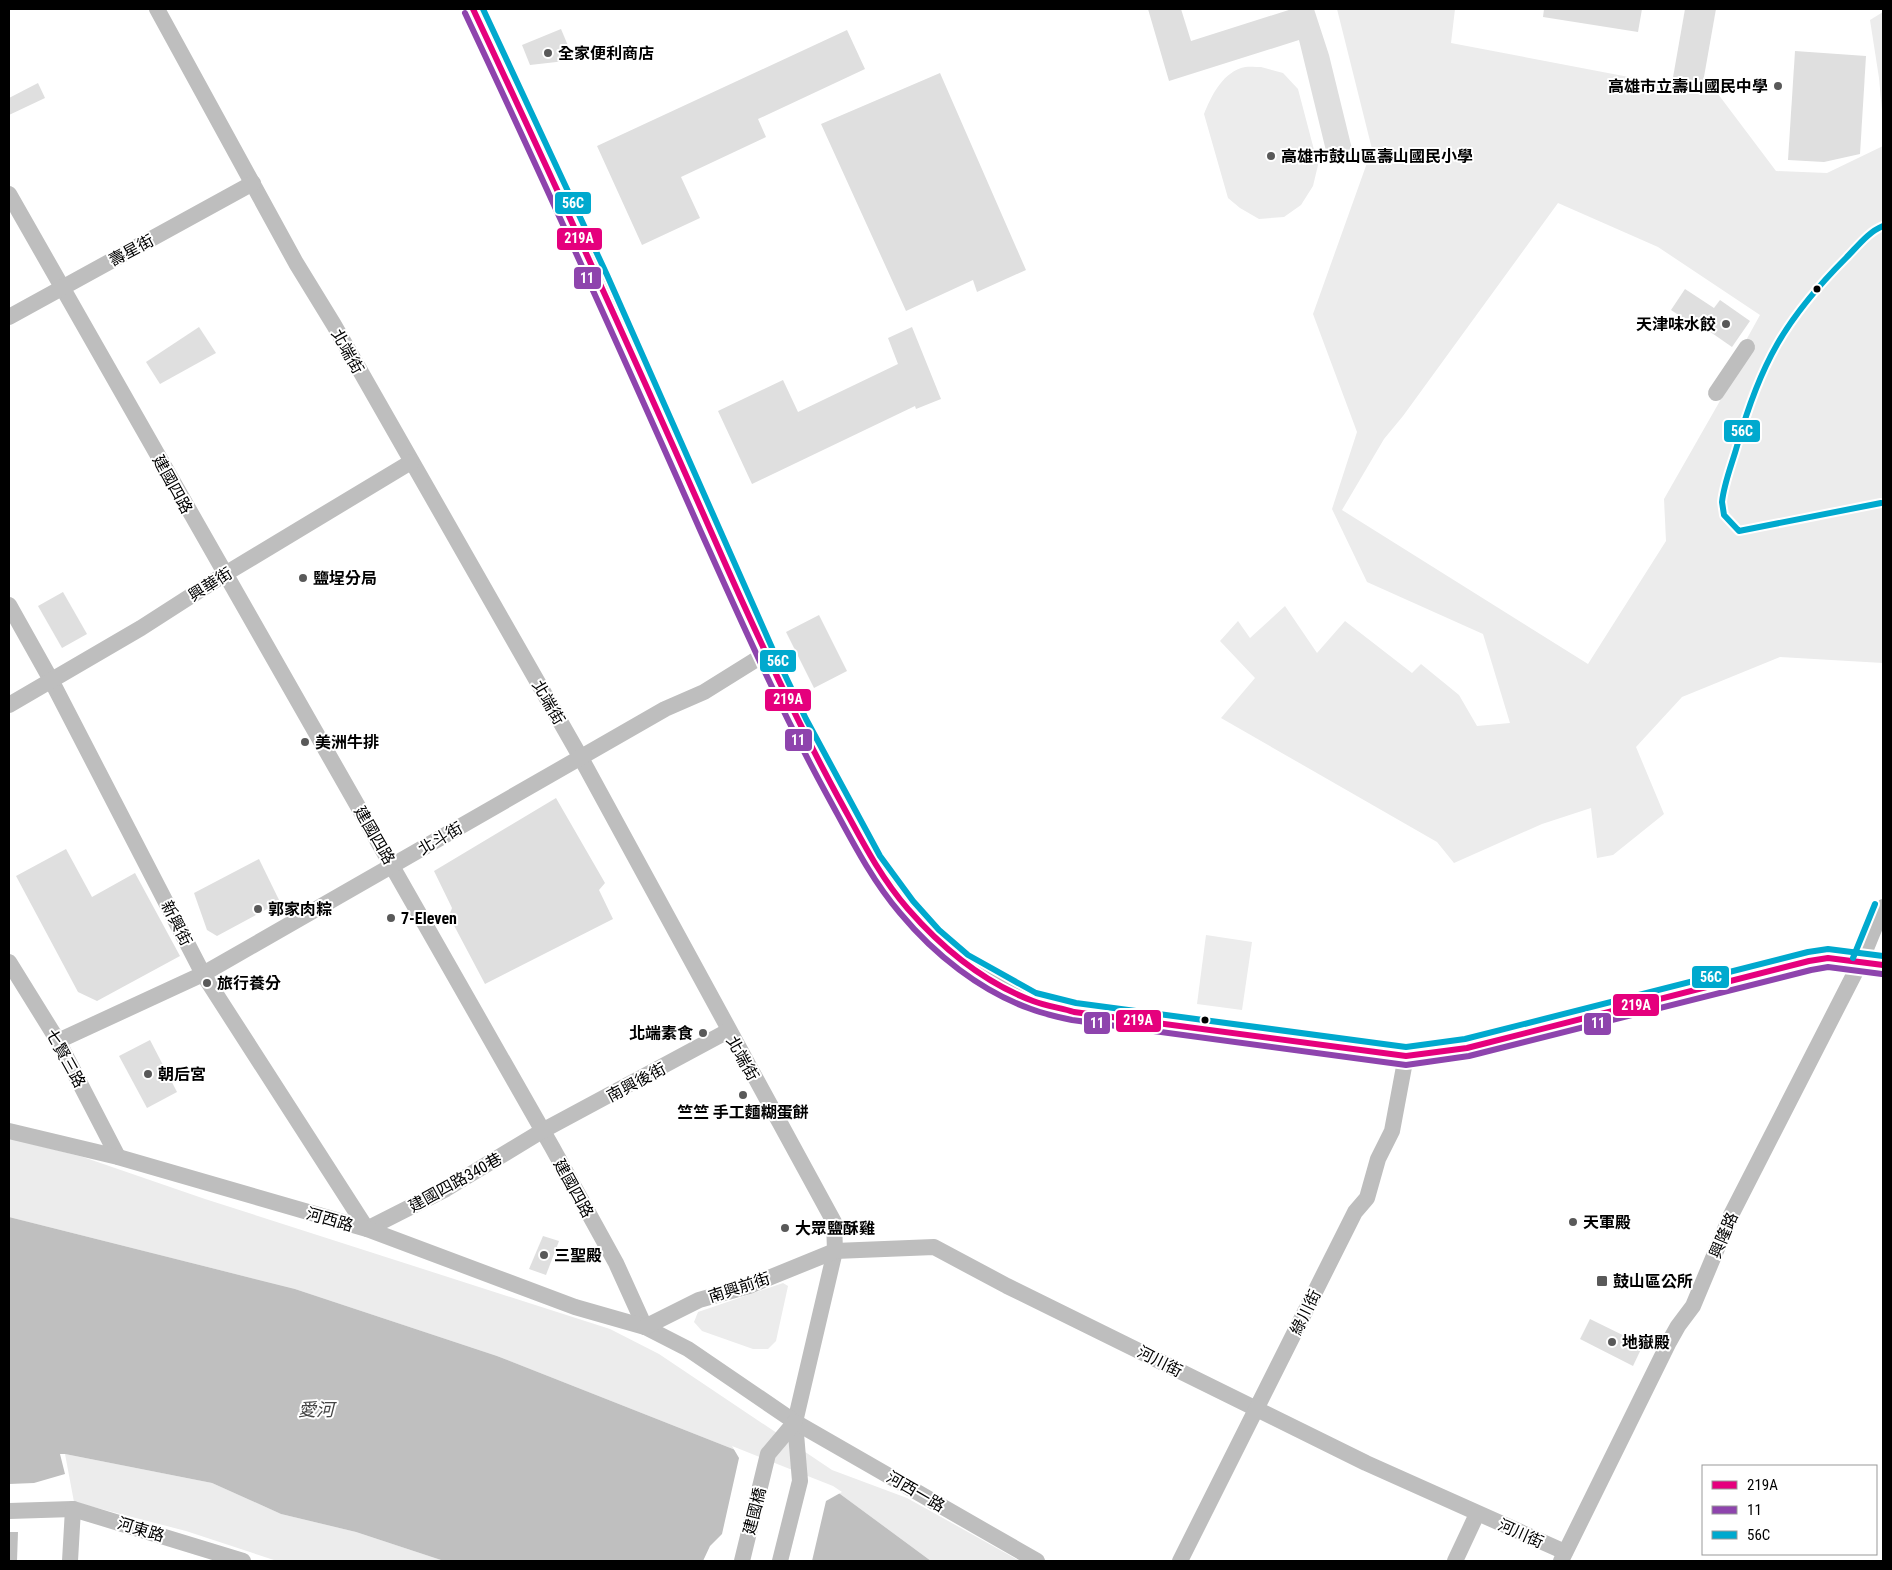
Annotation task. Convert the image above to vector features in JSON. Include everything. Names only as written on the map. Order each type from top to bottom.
[{"type":"street","name":"北端街","points":[[156,9],[296,263],[334,325],[581,758],[728,1031],[834,1222],[835,1251],[796,1422]]},
{"type":"street","points":[[473,9],[599,279],[765,654],[798,723],[873,860],[906,907],[933,936],[964,962],[997,984],[1033,1001],[1074,1012],[1406,1056],[1468,1048],[1809,961],[1828,958],[1883,965]]},
{"type":"street","name":"壽星街","points":[[9,317],[253,184]]},
{"type":"street","name":"建國四路","points":[[9,194],[542,1131],[616,1263],[645,1327]]},
{"type":"street","points":[[1716,393],[1747,347]]},
{"type":"street","name":"興華街","points":[[9,705],[141,628],[225,574],[411,462]]},
{"type":"street","name":"新興街","points":[[9,604],[51,680],[203,974],[367,1229]]},
{"type":"street","name":"北斗街","points":[[58,1041],[203,974],[665,709],[704,692],[765,654]]},
{"type":"street","name":"興隆路","points":[[1563,1557],[1669,1342],[1693,1306],[1731,1215],[1861,961],[1883,907]]},
{"type":"street","name":"七賢三路","points":[[9,962],[58,1041],[118,1157]]},
{"type":"street","name":"南興後街","points":[[542,1131],[728,1031]]},
{"type":"street","name":"綠川街","points":[[1180,1561],[1355,1212],[1367,1198],[1378,1159],[1392,1130],[1406,1056]]},
{"type":"street","name":"河西路","points":[[9,1131],[118,1157],[367,1229],[575,1307],[645,1327]]},
{"type":"street","name":"建國四路340巷","points":[[367,1229],[446,1189],[542,1131]]},
{"type":"street","name":"河川街","points":[[835,1251],[934,1247],[1257,1410],[1477,1514],[1563,1557]]},
{"type":"street","name":"南興前街","points":[[645,1327],[700,1300],[749,1286],[835,1251]]},
{"type":"street","points":[[645,1327],[688,1350],[796,1422],[800,1480],[780,1561]]},
{"type":"street","name":"建國橋","points":[[742,1561],[768,1454],[780,1438],[796,1422]]},
{"type":"street","name":"河西一路","points":[[796,1422],[1037,1561]]},
{"type":"street","points":[[70,1561],[73,1509]]},
{"type":"street","name":"河東路","points":[[9,1511],[73,1509],[243,1561]]},
{"type":"street","name":"河川街","points":[[1456,1561],[1477,1514]]},
{"type":"shaded area","points":[[1337,9],[1455,9],[1451,43],[1718,94],[1776,171],[1827,173],[1883,146],[1883,663],[1780,657],[1682,697],[1636,747],[1664,814],[1613,855],[1597,858],[1591,808],[1542,824],[1454,863],[1437,842],[1221,718],[1255,678],[1220,641],[1238,621],[1250,638],[1285,606],[1317,653],[1345,621],[1412,673],[1421,664],[1459,695],[1477,726],[1510,723],[1483,634],[1367,582],[1332,509],[1357,432],[1313,314],[1372,149]],"holes":[[[1558,203],[1658,247],[1760,315],[1744,344],[1729,385],[1664,499],[1666,541],[1588,664],[1342,510],[1384,439],[1403,416]]]},
{"type":"shaded area","points":[[1883,12],[1883,122],[1879,78],[1870,20]]},
{"type":"shaded area","points":[[1243,67],[1261,67],[1283,73],[1298,89],[1318,165],[1313,186],[1301,205],[1284,217],[1259,219],[1240,208],[1228,198],[1204,114],[1222,81],[1234,71]]},
{"type":"shaded area","points":[[1206,935],[1252,942],[1242,1010],[1197,1004]]},
{"type":"shaded area","points":[[9,1138],[83,1157],[205,1199],[610,1329],[659,1354],[832,1470],[907,1498],[1020,1561],[931,1561],[832,1488],[497,1356],[295,1289],[9,1217]]},
{"type":"shaded area","points":[[783,1283],[788,1286],[776,1341],[768,1349],[753,1349],[702,1331],[694,1322],[698,1312]]},
{"type":"shaded area","points":[[65,1454],[212,1483],[281,1514],[356,1532],[444,1561],[277,1561],[186,1531],[74,1502]]},
{"type":"water","name":"愛河","points":[[9,1217],[295,1289],[497,1356],[832,1488],[931,1561],[444,1561],[356,1532],[281,1514],[212,1483],[65,1454],[60,1454],[65,1474],[34,1483],[9,1484]]},
{"type":"water","points":[[9,1532],[18,1532],[17,1561],[9,1561]]},
{"type":"pier","points":[[732,1446],[833,1486],[842,1492],[826,1501],[812,1561],[703,1561],[710,1546],[722,1534],[739,1458]]},
{"type":"building","points":[[1148,9],[1181,9],[1191,41],[1292,9],[1314,9],[1329,55],[1352,149],[1327,155],[1299,40],[1169,81]]},
{"type":"building","points":[[1544,9],[1642,9],[1638,32],[1543,17]]},
{"type":"building","points":[[1685,9],[1716,9],[1702,88],[1672,83]]},
{"type":"building","name":"全家便利商店","points":[[561,29],[574,60],[530,65],[522,45]]},
{"type":"building","points":[[847,30],[865,69],[758,119],[766,137],[681,177],[700,218],[642,245],[597,146]]},
{"type":"building","points":[[1795,51],[1866,56],[1860,154],[1824,162],[1788,160]]},
{"type":"building","points":[[940,73],[1026,270],[977,292],[973,280],[906,311],[821,124]]},
{"type":"building","points":[[38,83],[45,98],[9,115],[9,98]]},
{"type":"building","points":[[1685,289],[1714,308],[1720,300],[1750,321],[1732,347],[1696,322],[1694,325],[1671,310]]},
{"type":"building","points":[[199,327],[216,353],[160,384],[146,362]]},
{"type":"building","points":[[912,327],[941,399],[916,409],[915,406],[752,484],[718,411],[783,380],[798,412],[898,364],[888,338]]},
{"type":"building","points":[[63,592],[87,634],[62,648],[38,606]]},
{"type":"building","points":[[819,615],[847,671],[814,688],[786,632]]},
{"type":"building","points":[[556,798],[605,883],[599,890],[613,919],[485,984],[449,916],[452,908],[434,871]]},
{"type":"building","points":[[66,849],[92,897],[135,873],[180,956],[97,1001],[78,992],[16,876]]},
{"type":"building","points":[[259,859],[280,902],[217,936],[207,930],[194,893]]},
{"type":"building","name":"朝后宮","points":[[150,1040],[177,1092],[147,1108],[119,1056]]},
{"type":"building","name":"三聖殿","points":[[543,1236],[559,1241],[546,1275],[529,1269]]},
{"type":"building","name":"地嶽殿","points":[[1590,1319],[1643,1345],[1633,1366],[1580,1339]]},
{"type":"transit line","name":"219A","points":[[473,9],[758,635],[821,765],[870,855],[888,883],[908,909],[935,937],[950,951],[981,974],[998,985],[1033,1001],[1074,1012],[1406,1056],[1467,1048],[1809,961],[1828,958],[1883,965]]},
{"type":"transit line","name":"56C","points":[[483,9],[607,275],[773,650],[806,719],[880,856],[913,901],[939,930],[968,955],[1036,993],[1076,1003],[1406,1047],[1465,1039],[1808,952],[1828,949],[1883,956]]},
{"type":"transit line","name":"11","points":[[465,13],[746,632],[810,763],[843,825],[889,900],[928,943],[976,982],[1031,1009],[1072,1020],[1406,1065],[1469,1056],[1811,970],[1828,967],[1882,974]]},
{"type":"transit line","name":"56C","points":[[1881,503],[1739,531],[1724,515],[1722,502],[1726,481],[1755,391],[1777,344],[1806,302],[1825,280],[1863,240],[1883,226]]},
{"type":"transit line","name":"56C","points":[[1853,958],[1875,904]]},
{"type":"place","name":"全家便利商店","points":[[548,53]]},
{"type":"place","name":"高雄市立壽山國民中學","points":[[1778,86]]},
{"type":"place","name":"高雄市鼓山區壽山國民小學","points":[[1271,156]]},
{"type":"place","name":"天津味水餃","points":[[1726,324]]},
{"type":"place","name":"鹽埕分局","points":[[303,578]]},
{"type":"place","name":"美洲牛排","points":[[305,742]]},
{"type":"place","name":"郭家肉粽","points":[[258,909]]},
{"type":"place","name":"7-Eleven","points":[[391,918]]},
{"type":"place","name":"旅行養分","points":[[207,983]]},
{"type":"place","name":"北端素食","points":[[703,1033]]},
{"type":"place","name":"朝后宮","points":[[148,1074]]},
{"type":"place","name":"竺竺 手工麵糊蛋餅","points":[[743,1095]]},
{"type":"place","name":"天軍殿","points":[[1573,1222]]},
{"type":"place","name":"大眾鹽酥雞","points":[[785,1228]]},
{"type":"place","name":"三聖殿","points":[[544,1255]]},
{"type":"place","name":"鼓山區公所","points":[[1602,1281]]},
{"type":"place","name":"地嶽殿","points":[[1612,1342]]}]
